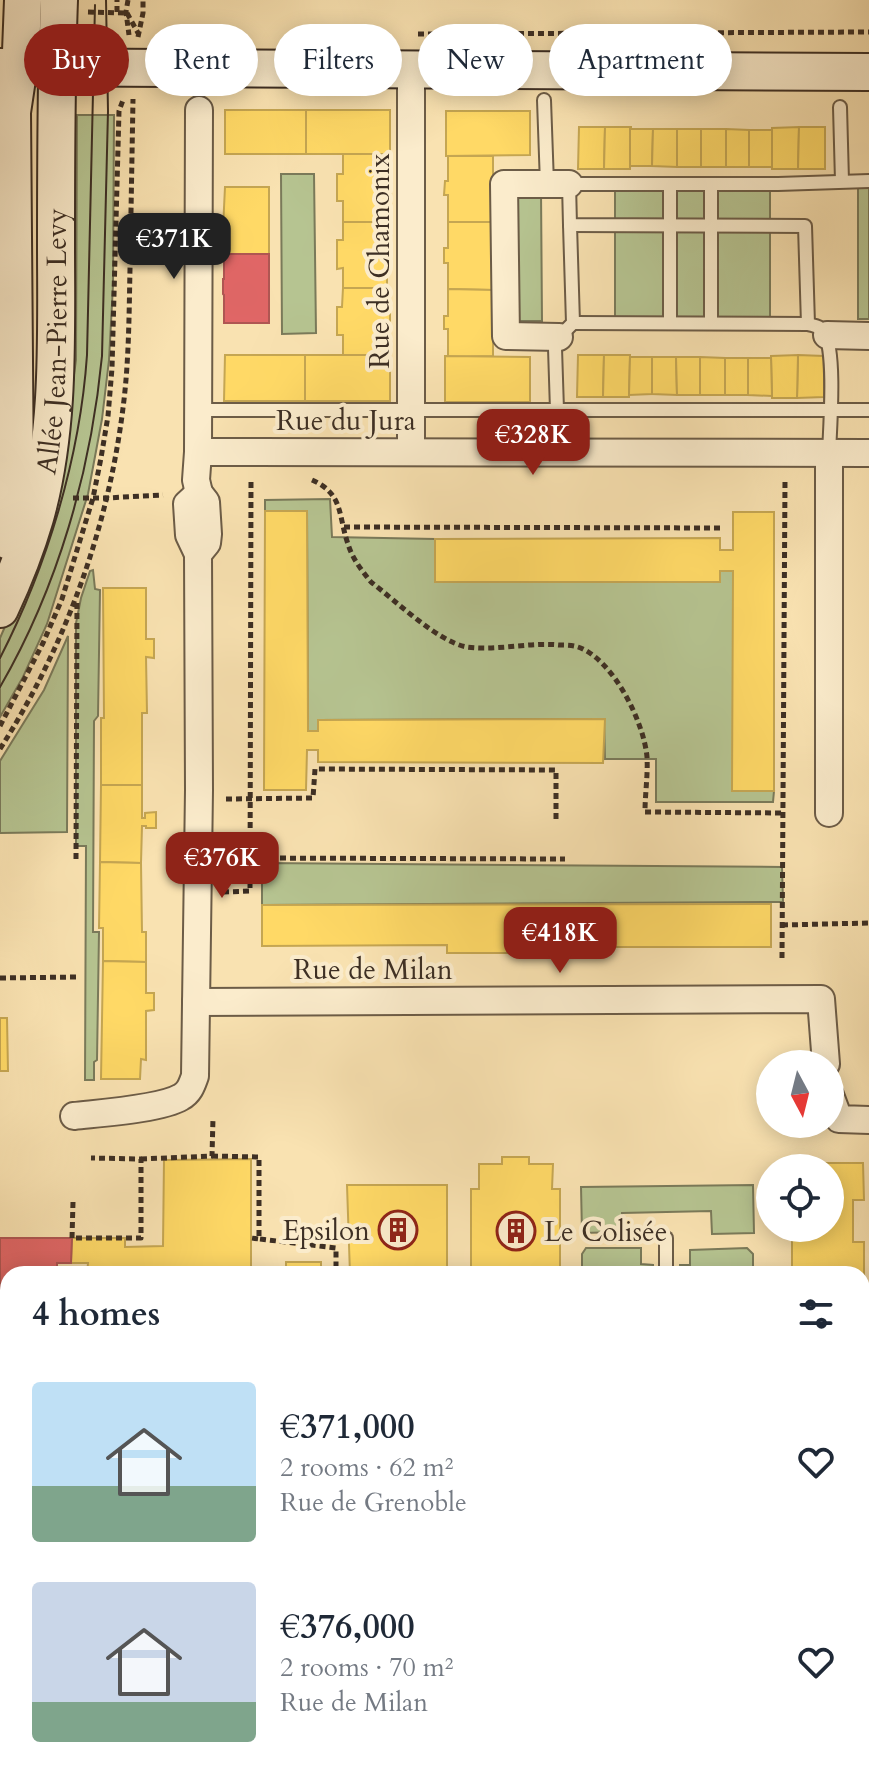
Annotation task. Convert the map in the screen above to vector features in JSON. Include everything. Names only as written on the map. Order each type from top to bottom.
[{"type":"street","name":"Allée Jean-Pierre Levy","points":[[0,589],[13,516],[8,457],[12,112],[9,67],[21,52],[23,0]]},
{"type":"street","name":"Allée Jean-Pierre Levy","points":[[59,0],[59,24]]},
{"type":"street","points":[[129,53],[411,70],[869,72]]},
{"type":"street","name":"Rue de Chamonix","points":[[411,70],[411,452]]},
{"type":"street","name":"Allée Jean-Pierre Levy","points":[[0,609],[35,517],[52,418],[58,96]]},
{"type":"street","points":[[74,1116],[164,1103],[190,1090],[195,1076],[198,554],[189,535],[187,504],[199,493],[196,480],[199,110]]},
{"type":"street","points":[[558,184],[504,184],[506,336],[566,330]]},
{"type":"street","points":[[817,330],[869,336]]},
{"type":"street","name":"Rue du Jura","points":[[198,452],[869,453]]},
{"type":"street","points":[[829,453],[829,813]]},
{"type":"street","name":"Rue de Milan","points":[[196,1002],[821,999],[825,1050]]},
{"type":"street","points":[[844,1119],[869,1120]]},
{"type":"lane","points":[[544,100],[558,184],[570,225],[566,330],[555,348],[557,410]]},
{"type":"lane","points":[[840,107],[842,181]]},
{"type":"lane","points":[[558,184],[711,185],[869,181]]},
{"type":"lane","points":[[670,184],[670,323]]},
{"type":"lane","points":[[711,185],[711,323]]},
{"type":"lane","points":[[570,225],[805,226],[817,330],[831,359],[829,453]]},
{"type":"lane","points":[[566,330],[670,323],[817,330]]},
{"type":"lane","points":[[198,410],[869,410]]},
{"type":"lane","points":[[666,1238],[666,1266]]},
{"type":"path","points":[[117,0],[117,12]]},
{"type":"path","points":[[0,749],[47,666],[77,595],[114,466],[129,348],[135,52],[127,13],[128,0]]},
{"type":"path","points":[[0,726],[62,599],[93,498],[108,416],[112,368],[119,111],[135,52],[143,0]]},
{"type":"path","points":[[127,13],[135,52]]},
{"type":"path","points":[[408,34],[869,32]]},
{"type":"path","points":[[220,906],[220,892],[250,891],[251,479]]},
{"type":"path","points":[[311,480],[323,485],[338,503],[349,548],[371,582],[442,637],[465,647],[577,646],[611,673],[636,713],[643,733],[647,758],[645,812],[783,813]]},
{"type":"path","points":[[782,958],[785,481]]},
{"type":"path","points":[[39,498],[199,493]]},
{"type":"path","points":[[344,527],[723,528]]},
{"type":"path","points":[[76,859],[77,595]]},
{"type":"path","points":[[250,799],[313,798],[315,769],[556,770],[556,819]]},
{"type":"path","points":[[250,858],[565,859]]},
{"type":"path","points":[[782,925],[869,923]]},
{"type":"path","points":[[0,978],[76,977]]},
{"type":"path","points":[[212,1156],[213,1118]]},
{"type":"path","points":[[91,1158],[259,1157],[259,1239]]},
{"type":"path","points":[[73,1202],[72,1238],[141,1238],[141,1159]]},
{"type":"path","points":[[251,1238],[336,1248],[336,1266]]},
{"type":"green space","points":[[77,115],[114,115],[113,285],[102,419],[88,494],[47,624],[23,677],[0,717],[0,638],[18,597],[70,404],[76,360]]},
{"type":"green space","points":[[281,174],[314,174],[316,333],[282,334]]},
{"type":"green space","points":[[858,187],[869,187],[869,319],[858,319]]},
{"type":"green space","points":[[615,188],[770,189],[770,320],[615,320]]},
{"type":"green space","points":[[541,191],[542,321],[513,321],[512,192]]},
{"type":"green space","points":[[330,499],[332,537],[435,539],[435,581],[719,582],[720,571],[733,571],[733,791],[774,791],[773,802],[656,802],[656,759],[605,759],[604,719],[319,720],[318,731],[308,731],[307,511],[265,511],[265,500]]},
{"type":"green space","points":[[93,570],[95,589],[100,590],[98,716],[94,721],[93,932],[99,932],[97,1060],[94,1062],[94,1080],[85,1080],[86,846],[76,846],[76,623],[81,598]]},
{"type":"green space","points":[[68,636],[67,832],[0,833],[0,761],[44,690]]},
{"type":"green space","points":[[262,863],[782,867],[783,902],[262,905]]},
{"type":"green space","points":[[753,1185],[754,1233],[712,1234],[711,1211],[622,1213],[622,1232],[582,1233],[581,1187]]},
{"type":"green space","points":[[586,1248],[641,1248],[641,1264],[653,1266],[582,1266],[582,1254]]},
{"type":"green space","points":[[747,1248],[753,1254],[753,1266],[680,1266],[690,1265],[690,1250]]},
{"type":"building: Homes","points":[[225,110],[306,110],[306,154],[225,154]]},
{"type":"building: Homes","points":[[306,110],[390,110],[390,154],[306,154]]},
{"type":"building: Homes","points":[[446,111],[530,111],[530,155],[446,156]]},
{"type":"building: Homes","points":[[579,127],[605,127],[604,169],[578,169]]},
{"type":"building: Homes","points":[[605,127],[631,127],[630,169],[604,169]]},
{"type":"building: Homes","points":[[799,127],[798,169],[772,169],[772,128]]},
{"type":"building: Homes","points":[[799,127],[825,127],[825,169],[798,169]]},
{"type":"building: Homes","points":[[630,129],[653,129],[652,166],[630,166]]},
{"type":"building: Homes","points":[[653,129],[677,129],[677,167],[652,166]]},
{"type":"building: Homes","points":[[677,129],[701,129],[701,167],[677,167]]},
{"type":"building: Homes","points":[[701,129],[726,129],[726,167],[701,167]]},
{"type":"building: Homes","points":[[726,129],[749,130],[749,167],[726,167]]},
{"type":"building: Homes","points":[[749,130],[772,130],[772,167],[749,167]]},
{"type":"building: Homes","points":[[343,154],[388,154],[391,193],[388,193],[387,222],[343,222],[343,201],[337,201],[337,174],[343,174]]},
{"type":"building: Homes","points":[[448,156],[493,156],[493,176],[499,176],[492,222],[448,222],[448,195],[444,195],[445,181],[448,181]]},
{"type":"building: Homes","points":[[225,187],[269,187],[269,254],[224,254]]},
{"type":"building: Homes","points":[[343,222],[387,222],[387,247],[391,247],[391,262],[387,262],[387,288],[343,288],[343,268],[337,269],[337,240],[343,240]]},
{"type":"building: Homes","points":[[448,222],[492,222],[493,290],[448,289],[448,263],[444,263],[444,248],[448,248]]},
{"type":"building: Homes","points":[[343,288],[387,288],[390,329],[387,329],[387,355],[343,355],[343,335],[337,335],[337,307],[342,307]]},
{"type":"building: Homes","points":[[448,289],[493,290],[493,356],[448,357],[448,329],[444,329],[444,316],[448,316]]},
{"type":"building: Homes","points":[[225,355],[305,355],[305,401],[224,401]]},
{"type":"building: Homes","points":[[305,355],[390,355],[390,401],[305,401]]},
{"type":"building: Homes","points":[[578,355],[604,355],[603,397],[577,397]]},
{"type":"building: Homes","points":[[604,355],[630,355],[629,397],[603,397]]},
{"type":"building: Homes","points":[[798,355],[824,356],[824,397],[797,398]]},
{"type":"building: Homes","points":[[798,355],[797,398],[772,398],[771,356]]},
{"type":"building: Homes","points":[[445,356],[530,357],[530,402],[445,402]]},
{"type":"building: Homes","points":[[630,357],[652,357],[652,394],[629,395]]},
{"type":"building: Homes","points":[[652,357],[676,357],[677,395],[652,394]]},
{"type":"building: Homes","points":[[676,357],[700,357],[700,395],[677,395]]},
{"type":"building: Homes","points":[[700,357],[725,358],[725,395],[700,395]]},
{"type":"building: Homes","points":[[725,358],[748,358],[748,395],[725,395]]},
{"type":"building: Homes","points":[[748,358],[771,358],[772,396],[748,395]]},
{"type":"building: Homes","points":[[265,511],[307,511],[308,731],[318,731],[318,720],[605,719],[603,763],[318,762],[318,750],[307,750],[306,790],[264,790]]},
{"type":"building: Homes","points":[[733,512],[774,512],[774,791],[732,791],[733,571],[720,571],[720,582],[435,582],[435,539],[720,538],[720,550],[733,550]]},
{"type":"building: Homes","points":[[103,588],[146,588],[146,639],[154,639],[154,658],[146,657],[147,713],[142,713],[142,785],[101,785]]},
{"type":"building: Homes","points":[[101,785],[142,785],[142,818],[145,818],[145,813],[156,812],[156,828],[142,826],[141,863],[100,862]]},
{"type":"building: Homes","points":[[100,862],[141,863],[142,932],[146,932],[146,962],[103,961],[103,928],[99,928]]},
{"type":"building: Homes","points":[[771,904],[771,947],[588,947],[588,953],[447,953],[447,945],[262,946],[262,905]]},
{"type":"building: Homes","points":[[103,961],[146,962],[146,993],[154,993],[154,1010],[146,1011],[146,1060],[141,1059],[140,1079],[101,1079]]},
{"type":"building: Homes","points":[[0,1018],[7,1018],[8,1071],[0,1071]]},
{"type":"building: Homes","name":"Le Colisée","points":[[502,1157],[529,1157],[529,1164],[553,1164],[552,1189],[560,1189],[560,1266],[471,1266],[471,1189],[479,1189],[479,1164],[502,1164]]},
{"type":"building: Homes","points":[[251,1159],[251,1266],[88,1266],[88,1263],[71,1263],[72,1238],[125,1238],[125,1247],[163,1246],[164,1160]]},
{"type":"building: Homes","points":[[844,1163],[863,1163],[864,1200],[853,1200],[853,1242],[864,1242],[864,1266],[792,1266],[792,1242],[844,1242]]},
{"type":"building: Homes","name":"Epsilon","points":[[347,1185],[447,1185],[447,1266],[350,1266]]},
{"type":"building: Homes","points":[[286,1262],[321,1262],[321,1266],[286,1266]]},
{"type":"building: Shops","points":[[224,254],[269,254],[269,323],[224,323]]},
{"type":"building: Shops","points":[[0,1238],[72,1238],[71,1263],[57,1263],[57,1266],[0,1266]]},
{"type":"tram line","points":[[0,687],[21,649],[55,569],[80,485],[97,399],[102,356],[108,111],[106,0]]},
{"type":"tram line","points":[[0,658],[32,586],[58,511],[69,472],[83,394],[87,355],[95,5]]},
{"type":"place","name":"Epsilon","points":[[398,1230]]},
{"type":"place","name":"Le Colisée","points":[[516,1231]]}]
